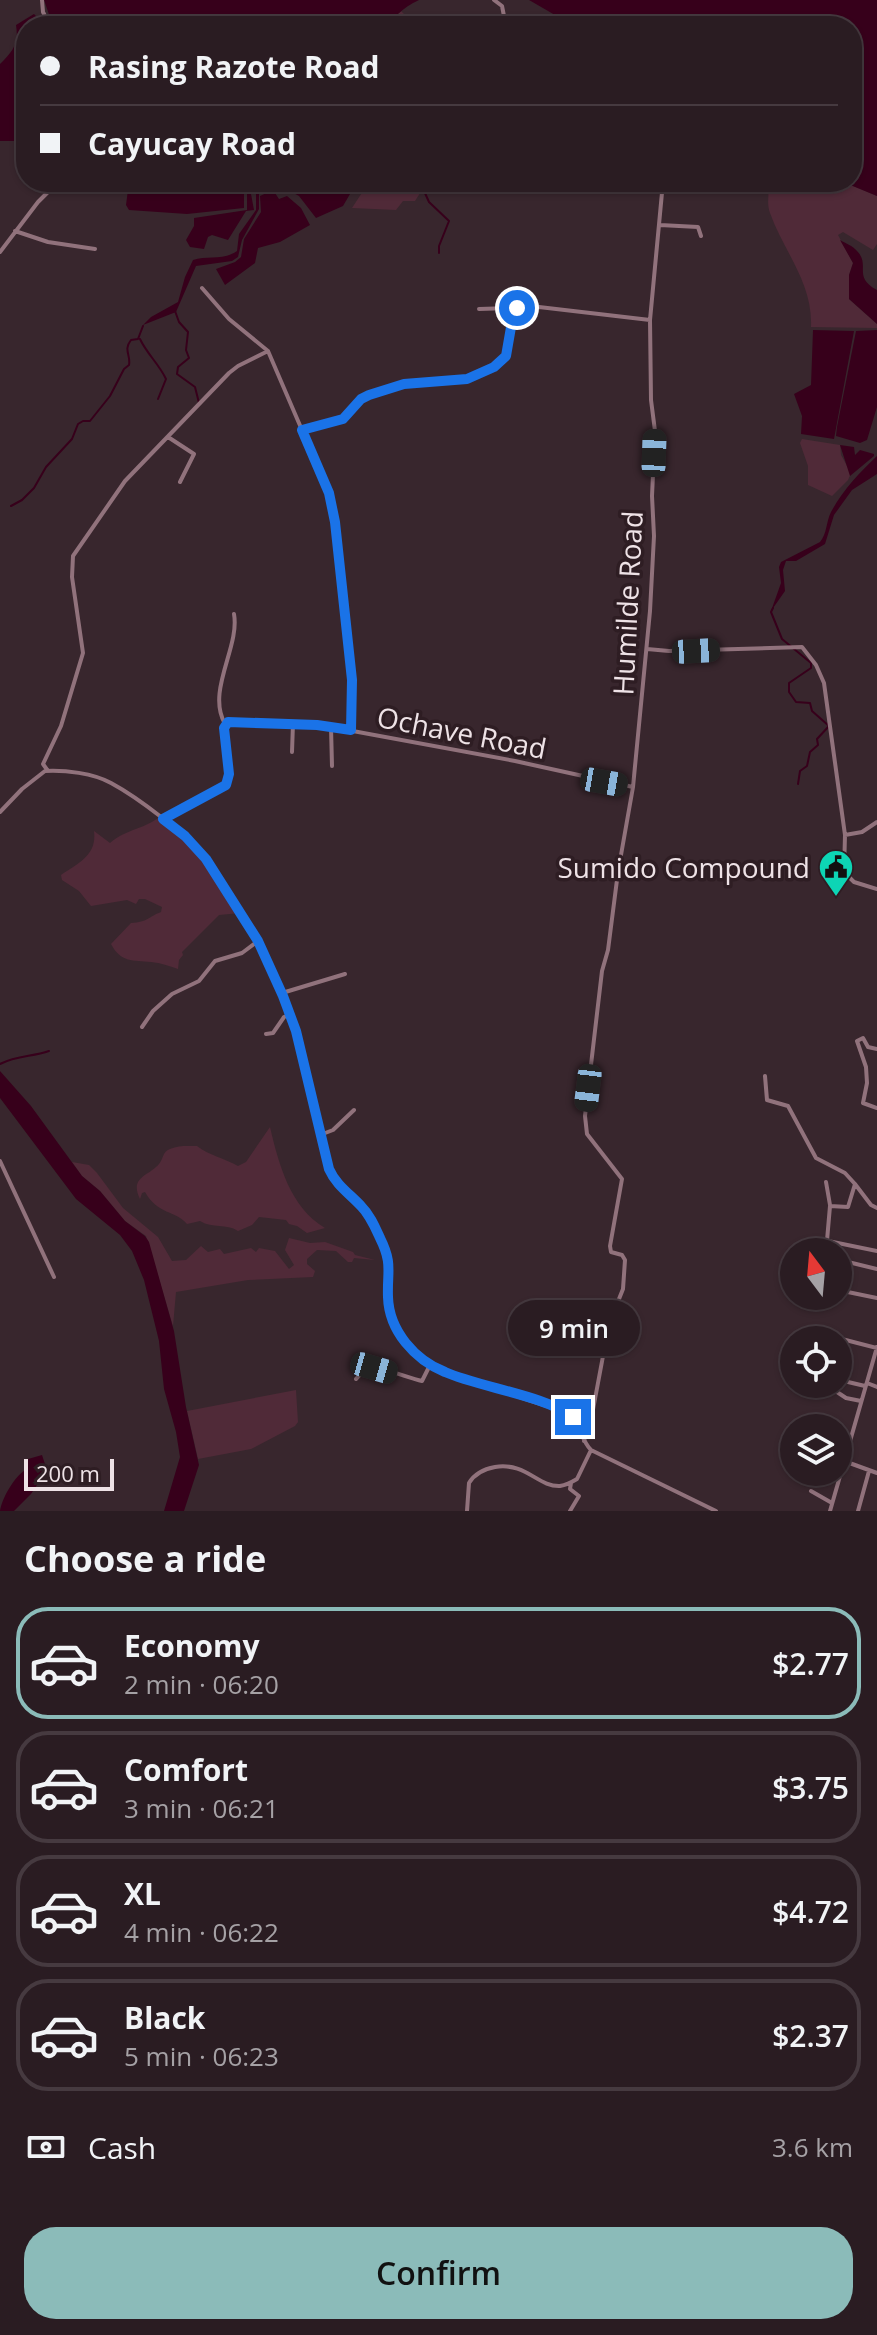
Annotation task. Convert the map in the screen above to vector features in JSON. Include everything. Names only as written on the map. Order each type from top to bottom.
[{"type":"street","points":[[494,0],[503,7],[504,16]]},
{"type":"street","points":[[0,252],[49,192]]},
{"type":"street","name":"Humilde Road","points":[[609,1324],[623,1286],[625,1259],[610,1248],[623,1182],[585,1130],[585,1116],[602,974],[633,787],[647,649],[654,536],[655,431],[651,400],[650,320],[662,192]]},
{"type":"street","points":[[660,225],[698,227],[701,236]]},
{"type":"street","points":[[15,231],[48,242],[95,249]]},
{"type":"street","points":[[202,288],[229,319],[268,351],[329,493],[335,522],[352,680],[351,730]]},
{"type":"street","points":[[479,309],[539,307],[650,320]]},
{"type":"street","points":[[302,430],[343,419],[361,399],[379,392],[404,384],[467,379],[494,367],[508,352],[514,310]]},
{"type":"street","points":[[39,774],[61,726],[83,653],[72,577],[73,556],[125,481],[234,369],[268,351]]},
{"type":"street","points":[[168,437],[194,453],[180,482]]},
{"type":"street","points":[[163,819],[226,785],[229,774],[221,699],[225,661],[236,629],[234,614]]},
{"type":"street","points":[[647,649],[802,647],[823,678],[845,835],[843,863],[846,876],[854,882],[877,889]]},
{"type":"street","name":"Ochave Road","points":[[225,724],[234,721],[293,723],[351,730],[633,787]]},
{"type":"street","points":[[292,752],[293,723]]},
{"type":"street","points":[[331,727],[332,766]]},
{"type":"street","points":[[43,764],[48,771]]},
{"type":"street","points":[[0,812],[39,774],[48,771],[83,774],[111,783],[185,836],[206,859],[258,941],[282,993],[304,1057],[331,1173],[368,1214],[385,1248],[390,1267],[388,1304],[411,1350],[430,1365],[458,1377],[568,1413],[577,1422],[591,1450],[716,1511]]},
{"type":"street","points":[[845,835],[862,832],[877,822]]},
{"type":"street","points":[[142,1027],[154,1010],[174,992],[199,981],[215,961],[242,953],[258,941]]},
{"type":"street","points":[[282,993],[345,974]]},
{"type":"street","points":[[266,1034],[273,1033],[284,1017],[291,1014]]},
{"type":"street","points":[[877,1049],[868,1047],[863,1038],[857,1041],[866,1067],[863,1103],[877,1108]]},
{"type":"street","points":[[765,1076],[767,1100],[786,1104],[816,1158],[845,1173],[871,1205],[877,1208]]},
{"type":"street","points":[[320,1135],[333,1130],[354,1110]]},
{"type":"street","points":[[0,1161],[54,1277]]},
{"type":"street","points":[[826,1182],[830,1205],[828,1238]]},
{"type":"street","points":[[830,1205],[848,1207],[855,1184]]},
{"type":"street","points":[[852,1246],[877,1251]]},
{"type":"street","points":[[852,1263],[877,1269]]},
{"type":"street","points":[[852,1293],[877,1298]]},
{"type":"street","points":[[548,1316],[609,1324],[584,1441]]},
{"type":"street","points":[[852,1341],[877,1347],[852,1433]]},
{"type":"street","points":[[356,1379],[363,1371],[374,1368],[422,1381],[430,1365]]},
{"type":"street","points":[[852,1383],[877,1387]]},
{"type":"street","points":[[846,1398],[861,1401]]},
{"type":"street","points":[[467,1511],[471,1480],[492,1467],[516,1467],[557,1486],[571,1483],[579,1477],[591,1450]]},
{"type":"street","points":[[852,1464],[877,1473]]},
{"type":"street","points":[[858,1511],[869,1471]]},
{"type":"street","points":[[570,1511],[579,1496],[570,1489],[571,1483]]},
{"type":"street","points":[[830,1511],[836,1486]]},
{"type":"street","points":[[811,1491],[832,1503]]},
{"type":"shaded area","points":[[44,0],[419,0],[396,16],[50,16]]},
{"type":"shaded area","points":[[529,0],[877,0],[877,196],[862,190],[862,16],[557,16]]},
{"type":"shaded area","points":[[16,40],[16,141],[0,141],[0,64]]},
{"type":"shaded area","points":[[862,190],[877,196],[877,244],[873,250],[843,232],[838,235],[853,263],[849,275],[849,299],[877,324],[877,328],[811,327],[803,282],[768,205],[768,192]]},
{"type":"shaded area","points":[[128,192],[244,193],[244,208],[187,214],[129,210],[126,205]]},
{"type":"shaded area","points":[[262,192],[259,209],[242,240],[238,257],[232,261],[196,266],[176,312],[143,325],[178,302],[193,260],[226,256],[237,251],[239,234],[256,210],[256,194]]},
{"type":"shaded area","points":[[274,192],[279,199],[287,196],[301,208],[310,225],[280,242],[258,248],[255,263],[225,285],[216,269],[241,257],[244,239],[261,212],[260,196]]},
{"type":"shaded area","points":[[292,192],[351,192],[343,206],[316,218],[299,196]]},
{"type":"shaded area","points":[[362,192],[421,192],[415,201],[403,201],[396,210],[352,208]]},
{"type":"shaded area","points":[[247,194],[251,194],[254,210],[246,211],[228,240],[212,235],[208,237],[204,249],[190,247],[186,240],[194,226],[194,218],[247,210]]},
{"type":"shaded area","points":[[840,240],[861,256],[863,276],[877,290],[877,324],[849,299],[849,275],[853,263]]},
{"type":"shaded area","points":[[813,330],[854,331],[834,439],[801,434],[802,416],[794,394],[811,385]]},
{"type":"shaded area","points":[[877,330],[877,407],[867,440],[860,443],[836,436],[837,427],[856,331]]},
{"type":"shaded area","points":[[802,439],[840,445],[841,455],[851,473],[832,496],[808,485],[808,466],[800,443]]},
{"type":"shaded area","points":[[840,445],[854,447],[855,455],[860,450],[874,456],[850,476]]},
{"type":"shaded area","points":[[877,456],[877,474],[852,490],[834,515],[825,544],[796,561],[786,561],[783,570],[785,591],[771,611],[781,583],[781,562],[820,542],[831,512],[841,496]]},
{"type":"shaded area","points":[[160,816],[197,848],[240,913],[219,915],[182,952],[178,969],[128,959],[119,955],[111,944],[131,923],[148,919],[161,912],[162,907],[145,899],[139,899],[136,904],[127,900],[91,906],[79,891],[62,880],[61,875],[90,852],[94,831],[110,843]]},
{"type":"shaded area","points":[[0,1071],[31,1106],[82,1176],[149,1242],[174,1331],[199,1465],[184,1511],[164,1511],[180,1457],[164,1389],[159,1341],[144,1280],[132,1251],[120,1235],[76,1199],[0,1098]]},
{"type":"shaded area","points":[[270,1127],[282,1170],[295,1197],[303,1209],[325,1228],[307,1233],[286,1220],[259,1217],[252,1225],[238,1231],[200,1221],[187,1224],[155,1205],[145,1192],[140,1199],[137,1192],[139,1181],[159,1164],[167,1150],[197,1146],[238,1166],[246,1162]]},
{"type":"shaded area","points":[[72,1162],[89,1165],[123,1208],[158,1237],[172,1261],[186,1260],[201,1246],[208,1252],[220,1249],[224,1254],[251,1248],[256,1252],[259,1248],[275,1251],[289,1269],[294,1265],[285,1250],[289,1238],[310,1243],[325,1242],[375,1260],[354,1258],[348,1262],[336,1251],[317,1250],[307,1259],[307,1264],[315,1271],[313,1277],[248,1280],[176,1292],[173,1326],[146,1236],[125,1221]]},
{"type":"shaded area","points":[[296,1390],[298,1422],[295,1426],[251,1449],[198,1459],[187,1411]]},
{"type":"shaded area","points":[[42,1455],[47,1470],[31,1494],[14,1511],[0,1511],[10,1487],[27,1469],[28,1459]]},
{"type":"waterway","points":[[424,192],[429,202],[449,221],[439,253]]},
{"type":"waterway","points":[[175,311],[188,332],[186,350],[189,358],[178,367],[177,374],[195,387],[199,403]]},
{"type":"waterway","points":[[11,506],[34,488],[46,467],[72,439],[78,424],[90,421],[110,396],[129,365],[129,344],[131,340],[138,339],[143,326]]},
{"type":"waterway","points":[[140,339],[166,379],[158,399]]},
{"type":"waterway","points":[[773,608],[771,612],[782,639],[811,663],[811,668],[789,683],[789,692],[796,702],[810,703],[812,711],[829,726],[810,752],[807,766],[800,771],[798,784]]},
{"type":"waterway","points":[[0,1064],[49,1051]]},
{"type":"place","name":"Sumido Compound","points":[[836,898]]},
{"type":"route","points":[[517,308],[514,310],[508,352],[499,364],[485,372],[467,379],[404,384],[361,399],[343,419],[302,430],[329,493],[335,522],[352,680],[354,713],[351,730],[317,725],[228,722],[224,728],[229,778],[224,788],[163,819],[185,836],[206,859],[258,941],[291,1014],[329,1169],[368,1214],[388,1255],[388,1304],[406,1343],[416,1355],[446,1373],[544,1403],[573,1417]]}]
